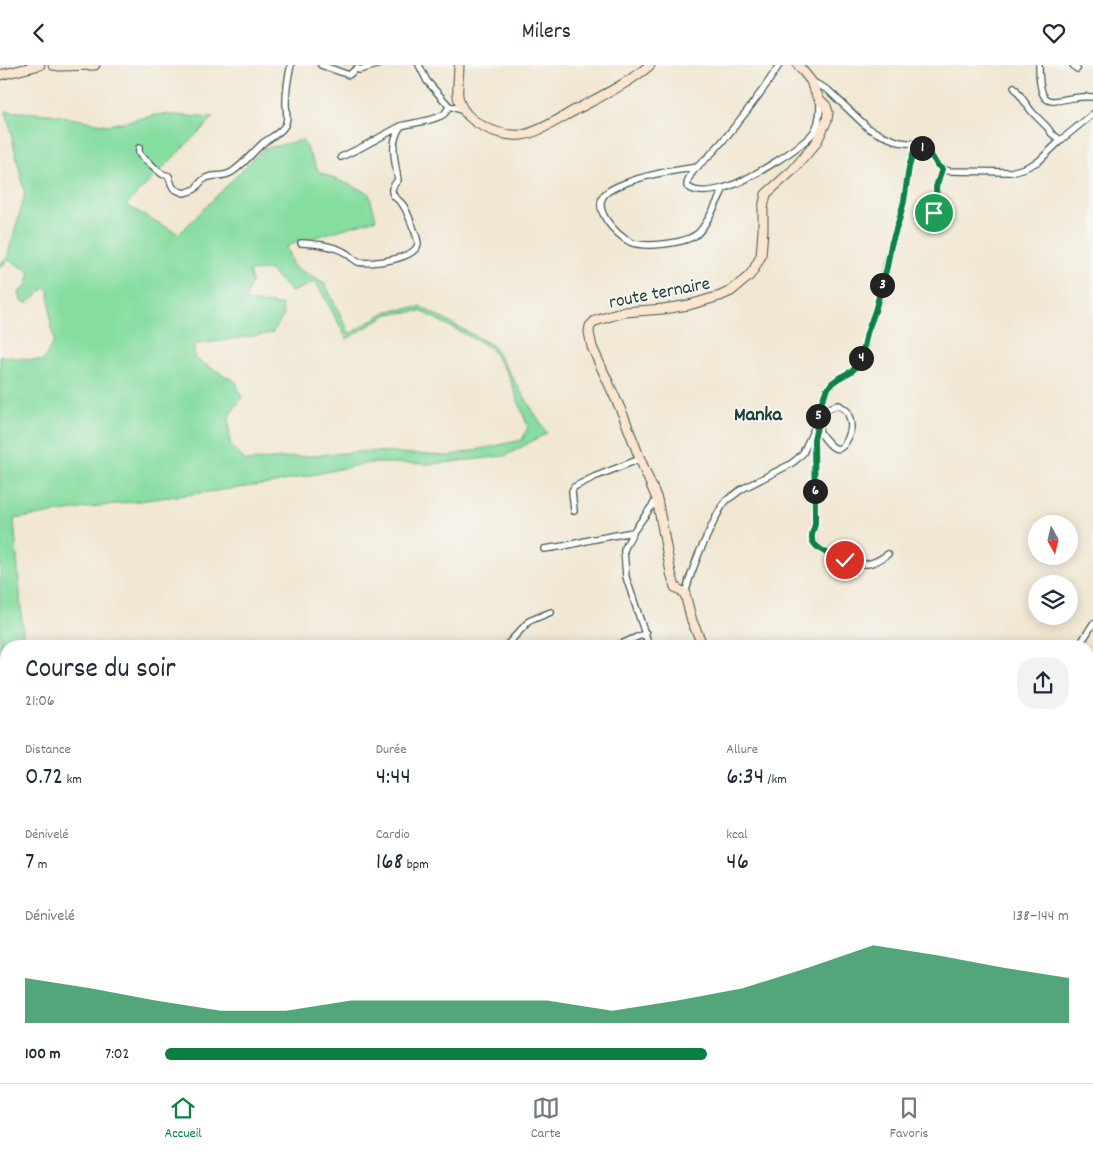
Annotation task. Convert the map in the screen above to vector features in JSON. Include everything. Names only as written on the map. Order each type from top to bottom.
[{"type":"street","points":[[0,75],[40,65]]},
{"type":"street","points":[[53,65],[95,65]]},
{"type":"street","points":[[138,148],[140,156],[162,174],[169,176],[172,188],[184,193],[195,189],[205,178],[222,176],[233,171],[285,126],[287,121],[288,75],[291,65]]},
{"type":"street","points":[[321,65],[349,75],[357,68],[359,70],[377,65]]},
{"type":"street","points":[[420,65],[428,81],[449,106],[464,111],[476,122],[491,130],[512,135],[523,135],[539,129],[601,97],[650,65]]},
{"type":"street","points":[[459,65],[458,97],[464,111]]},
{"type":"street","points":[[779,65],[738,123],[698,167],[687,183],[687,187],[692,190],[709,191],[724,188],[744,180],[792,151],[806,139],[814,130],[820,117],[820,100],[811,81],[798,65]]},
{"type":"street","points":[[1039,65],[1041,91],[1048,101],[1093,97]]},
{"type":"street","points":[[811,81],[828,90],[868,128],[898,142],[916,144],[930,153],[937,165],[949,171],[1011,172],[1025,168],[1039,161],[1093,114]]},
{"type":"street","points":[[1014,87],[1032,112],[1052,134],[1061,140]]},
{"type":"street","name":"route ternaire","points":[[701,640],[692,621],[685,593],[675,587],[658,499],[592,347],[589,332],[590,326],[595,321],[626,312],[663,309],[704,301],[731,291],[748,277],[761,256],[763,208],[766,194],[793,170],[816,143],[827,120],[828,112],[826,106],[820,100]]},
{"type":"street","points":[[341,157],[360,149],[401,126],[429,121],[444,115],[449,106]]},
{"type":"street","points":[[301,243],[337,249],[357,261],[365,263],[394,260],[413,251],[417,247],[418,240],[404,206],[392,191],[398,180],[394,142],[401,126]]},
{"type":"street","points":[[819,408],[823,411],[839,405],[847,411],[851,425],[850,432],[841,448],[838,449],[830,446],[819,432],[819,408],[826,391],[832,383],[852,371],[859,364],[862,356],[900,217],[909,167],[916,144]]},
{"type":"street","points":[[698,167],[639,178],[618,186],[604,196],[602,210],[606,221],[622,237],[638,244],[660,245],[687,239],[701,230],[724,188]]},
{"type":"street","points":[[930,225],[936,209],[936,187],[942,169]]},
{"type":"street","points":[[818,423],[814,439],[815,523],[812,531],[812,540],[822,550],[832,556],[859,564],[879,561],[888,554]]},
{"type":"street","points":[[685,593],[699,553],[722,506],[742,489],[796,460],[803,453],[818,423]]},
{"type":"street","points":[[574,511],[572,491],[574,487],[640,459]]},
{"type":"street","points":[[648,640],[626,577],[624,550],[633,532],[658,499]]},
{"type":"street","points":[[544,549],[633,532]]},
{"type":"street","points":[[512,640],[529,621],[551,612]]},
{"type":"street","points":[[1083,640],[1093,624]]},
{"type":"street","points":[[630,640],[646,633]]},
{"type":"green space","points":[[6,111],[50,114],[108,125],[162,114],[213,118],[126,205],[179,234],[263,149],[302,140],[319,172],[369,193],[376,219],[286,246],[293,266],[325,284],[350,334],[387,311],[421,307],[492,345],[547,433],[505,456],[434,464],[368,463],[269,484],[14,519],[24,640],[0,640],[0,356],[43,361],[54,341],[50,318],[49,291],[46,288],[42,290],[28,303],[21,301],[19,292],[26,287],[30,272],[9,260],[0,267],[0,264],[7,258],[25,194]],"holes":[[[270,270],[291,292],[316,282],[347,339],[388,314],[421,311],[489,347],[508,374],[528,427],[522,440],[448,456],[368,451],[246,461],[230,445],[229,416],[242,398],[236,382],[194,358],[194,345],[272,333],[284,315],[282,305],[245,301],[252,281],[249,271]]]},
{"type":"district","name":"Manka","points":[[758,413]]},
{"type":"route","points":[[845,560],[832,556],[822,550],[812,540],[812,531],[815,523],[814,439],[819,408],[826,391],[832,383],[852,371],[859,364],[862,356],[900,217],[909,167],[916,144],[930,153],[937,165],[942,169],[936,187],[937,203],[934,213]]}]
